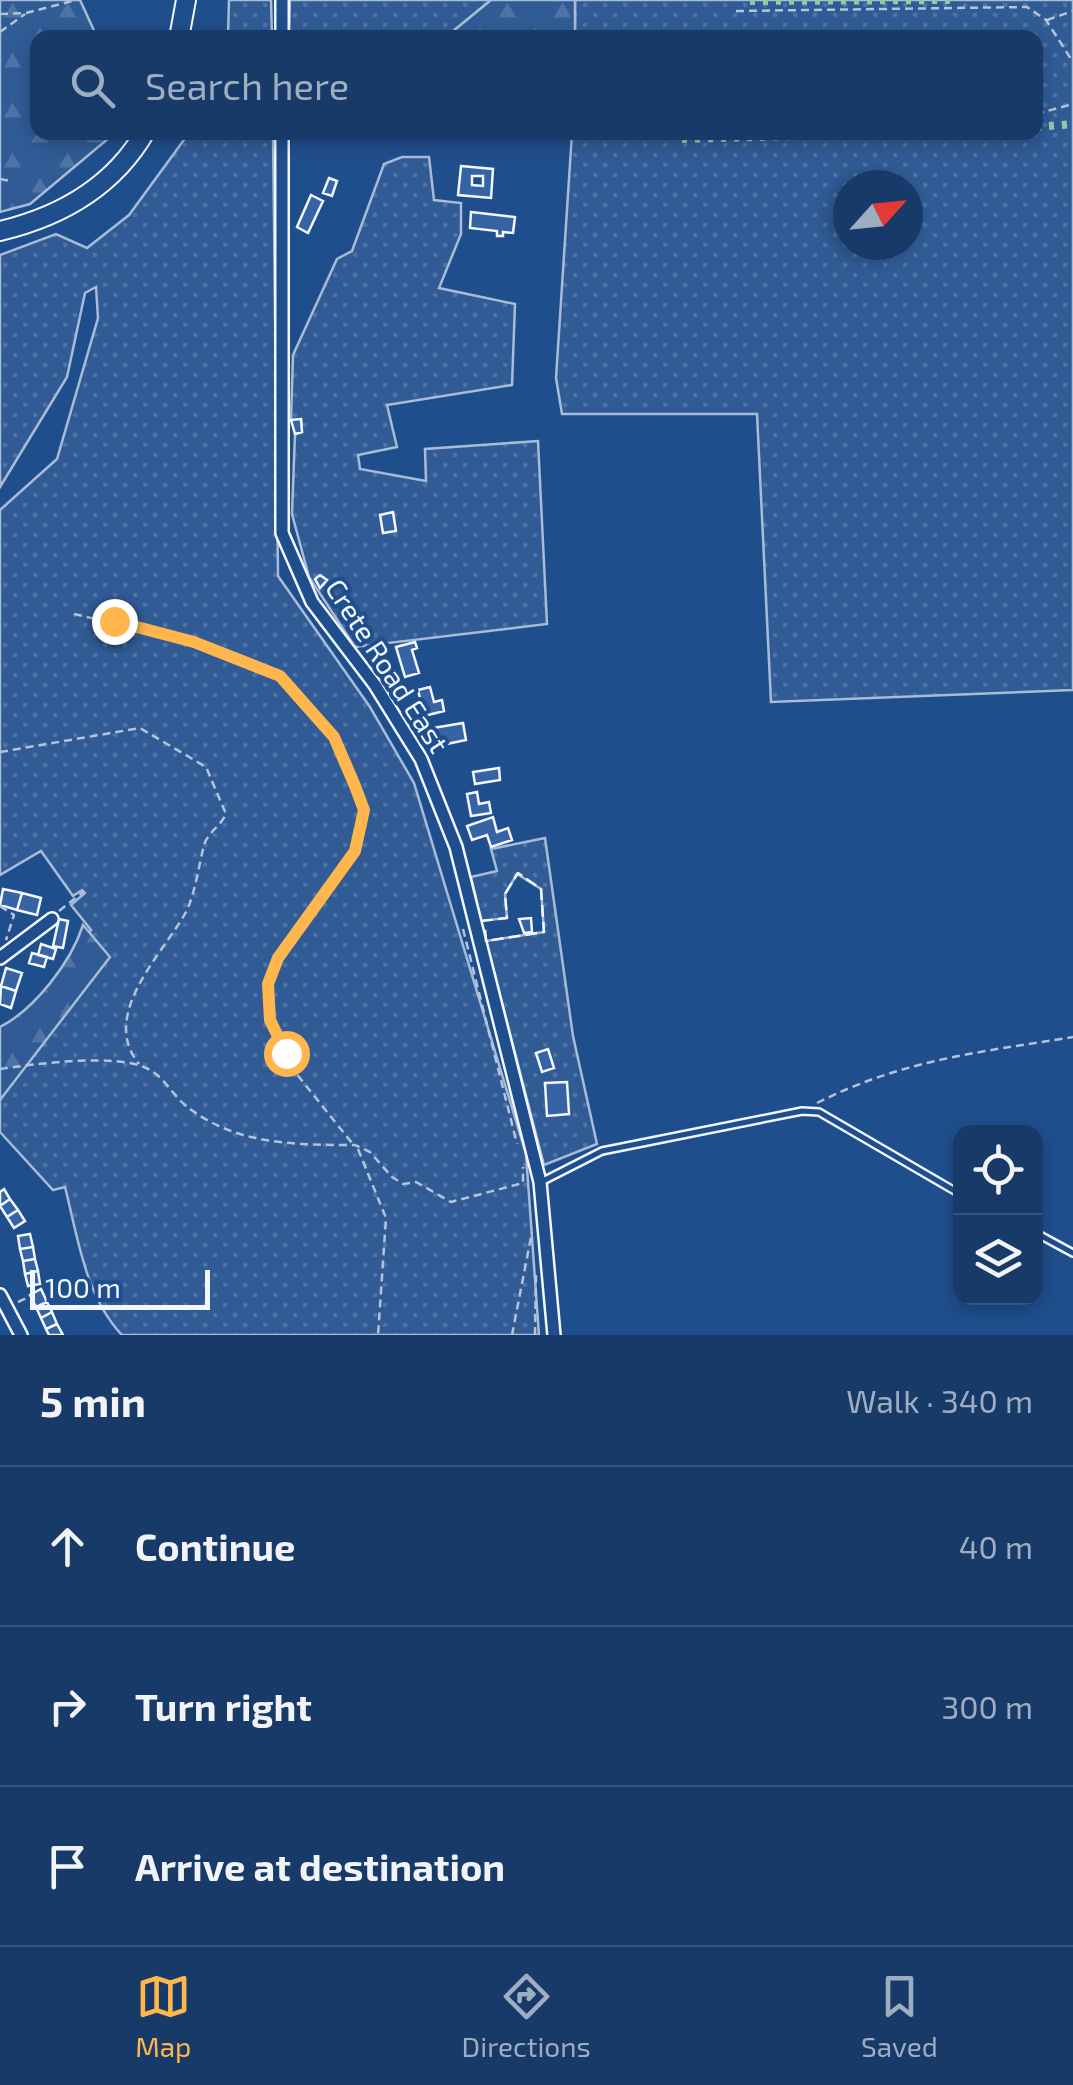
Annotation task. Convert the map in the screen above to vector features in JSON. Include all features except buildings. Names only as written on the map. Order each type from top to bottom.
[{"type":"main road","points":[[180,30],[186,0]]},
{"type":"main road","points":[[0,231],[38,222],[73,204],[109,175],[138,140]]},
{"type":"street","points":[[282,0],[282,30]]},
{"type":"street","name":"Crete Road East","points":[[282,140],[282,533],[312,602],[375,685],[421,759],[456,847],[540,1182],[554,1335]]},
{"type":"street","points":[[2,952],[52,919]]},
{"type":"street","points":[[0,1295],[21,1335]]},
{"type":"lane","points":[[540,1182],[602,1151],[802,1110],[819,1112],[953,1190]]},
{"type":"lane","points":[[1043,1238],[1073,1253]]},
{"type":"path","points":[[0,14],[26,13],[76,0]]},
{"type":"path","points":[[736,10],[1027,6],[1046,20],[1073,62]]},
{"type":"path","points":[[1046,20],[1073,11]]},
{"type":"path","points":[[0,32],[26,13]]},
{"type":"path","points":[[1043,112],[1073,104]]},
{"type":"path","points":[[0,178],[10,181]]},
{"type":"path","points":[[74,614],[194,642],[280,676],[334,737],[364,810],[364,826],[355,851],[278,958],[268,984],[267,1003],[296,1072],[368,1166],[386,1218],[378,1335]]},
{"type":"path","points":[[0,752],[140,728],[196,759],[214,782],[226,814],[204,844],[188,909],[138,986],[128,1014],[125,1043],[140,1065]]},
{"type":"path","points":[[52,919],[82,892]]},
{"type":"path","points":[[0,906],[14,915],[2,952]]},
{"type":"path","points":[[802,1110],[869,1077],[910,1064],[1073,1037]]},
{"type":"path","points":[[0,1069],[109,1061],[140,1065],[156,1074],[186,1105],[237,1136],[354,1145],[370,1152],[403,1184],[416,1182],[451,1202],[523,1184],[523,1166]]},
{"type":"path","points":[[512,1335],[534,1221]]},
{"type":"path","points":[[535,1335],[536,1271]]},
{"type":"path","points":[[12,1304],[30,1296]]},
{"type":"green space","points":[[0,0],[80,0],[94,30],[30,30],[30,140],[107,140],[30,204],[0,212]]},
{"type":"green space","points":[[229,0],[271,0],[272,30],[228,30]]},
{"type":"green space","points":[[290,0],[491,0],[455,30],[289,30]]},
{"type":"green space","points":[[491,0],[575,0],[575,30],[455,30]]},
{"type":"green space","points":[[575,0],[1073,0],[1073,690],[771,702],[757,414],[562,414],[556,378],[572,140],[1043,140],[1043,30],[575,30]]},
{"type":"green space","points":[[184,140],[273,140],[278,576],[370,707],[414,783],[526,1154],[539,1335],[122,1335],[109,1320],[91,1284],[65,1187],[53,1190],[0,1132],[0,1100],[91,930],[71,905],[85,893],[82,890],[73,896],[41,851],[0,875],[0,510],[57,459],[98,318],[96,287],[85,293],[67,377],[0,487],[0,255],[56,234],[87,248],[129,215]]},
{"type":"green space","points":[[402,157],[429,157],[434,200],[461,203],[461,234],[439,288],[515,304],[512,385],[387,405],[397,447],[358,455],[360,469],[426,481],[425,449],[538,441],[547,624],[355,647],[309,577],[292,514],[295,434],[302,432],[301,419],[291,420],[293,355],[337,259],[352,251],[384,164]]},
{"type":"green space","points":[[545,838],[573,1036],[597,1144],[544,1165],[486,941],[544,932],[541,889],[517,874],[505,894],[507,918],[481,921],[471,877],[497,871],[491,849]]},
{"type":"green space","points":[[83,925],[110,957],[0,1100],[0,1027],[26,1009],[50,983],[70,954]]},
{"type":"hedge","points":[[750,1],[954,0]]},
{"type":"hedge","points":[[1043,126],[1073,124]]},
{"type":"fence","points":[[481,921],[507,918],[505,894],[518,873],[541,889],[544,932],[486,941],[485,928]]},
{"type":"route","points":[[114,621],[194,642],[280,676],[334,737],[355,786],[364,810],[364,826],[355,851],[278,958],[268,984],[270,1020],[286,1053]]}]
